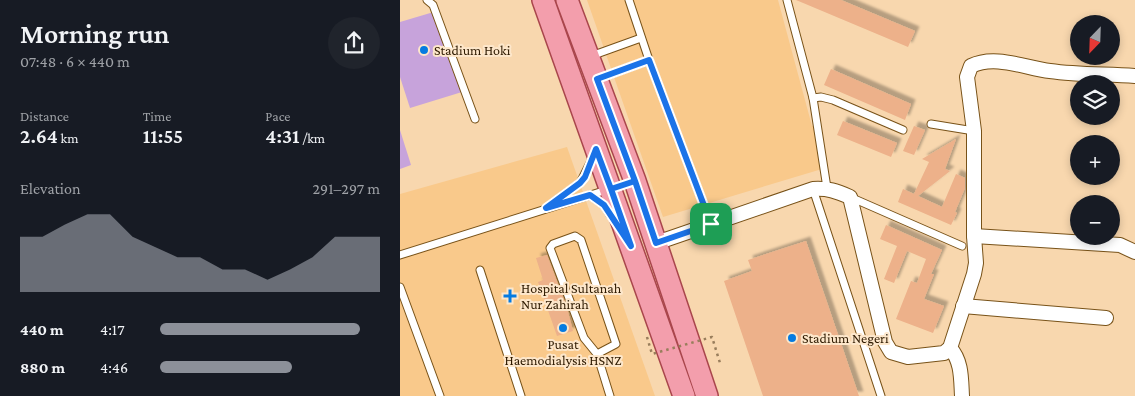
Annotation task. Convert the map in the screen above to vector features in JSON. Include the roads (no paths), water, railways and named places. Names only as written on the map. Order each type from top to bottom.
[{"type":"main road","points":[[543,0],[684,396]]},
{"type":"main road","points":[[567,0],[635,181],[708,396]]},
{"type":"street","points":[[656,243],[813,189],[827,188],[836,190],[850,197],[885,342],[890,352],[908,357],[944,353],[950,348],[974,274],[976,262],[974,236],[974,131],[967,77],[971,66],[980,61],[995,61],[1051,72],[1135,76]]},
{"type":"street","points":[[974,236],[1120,245],[1135,252]]},
{"type":"street","points":[[963,306],[1106,318]]},
{"type":"street","points":[[950,348],[957,355],[959,362],[962,396]]},
{"type":"lane","points":[[427,0],[433,5],[475,119]]},
{"type":"lane","points":[[629,0],[649,60],[711,224]]},
{"type":"lane","points":[[787,0],[813,98],[827,188]]},
{"type":"lane","points":[[589,57],[641,38]]},
{"type":"lane","points":[[597,79],[649,60]]},
{"type":"lane","points":[[813,98],[821,96],[904,130]]},
{"type":"lane","points":[[931,124],[974,131]]},
{"type":"lane","points":[[546,208],[580,183],[585,177],[596,149]]},
{"type":"lane","points":[[400,255],[635,181]]},
{"type":"lane","points":[[813,189],[881,396]]},
{"type":"lane","points":[[590,195],[604,205],[631,246]]},
{"type":"lane","points":[[850,197],[962,246]]},
{"type":"lane","points":[[598,354],[616,344],[581,240],[575,236],[553,244],[550,248],[584,338],[598,354],[610,396]]},
{"type":"lane","points":[[480,270],[521,396]]},
{"type":"lane","points":[[400,287],[440,396]]},
{"type":"place","name":"Stadium Hoki","points":[[424,50]]},
{"type":"place","name":"Hospital Sultanah Nur Zahirah","points":[[510,296]]},
{"type":"place","name":"Pusat Haemodialysis HSNZ","points":[[563,328]]},
{"type":"place","name":"Stadium Negeri","points":[[792,338]]}]
